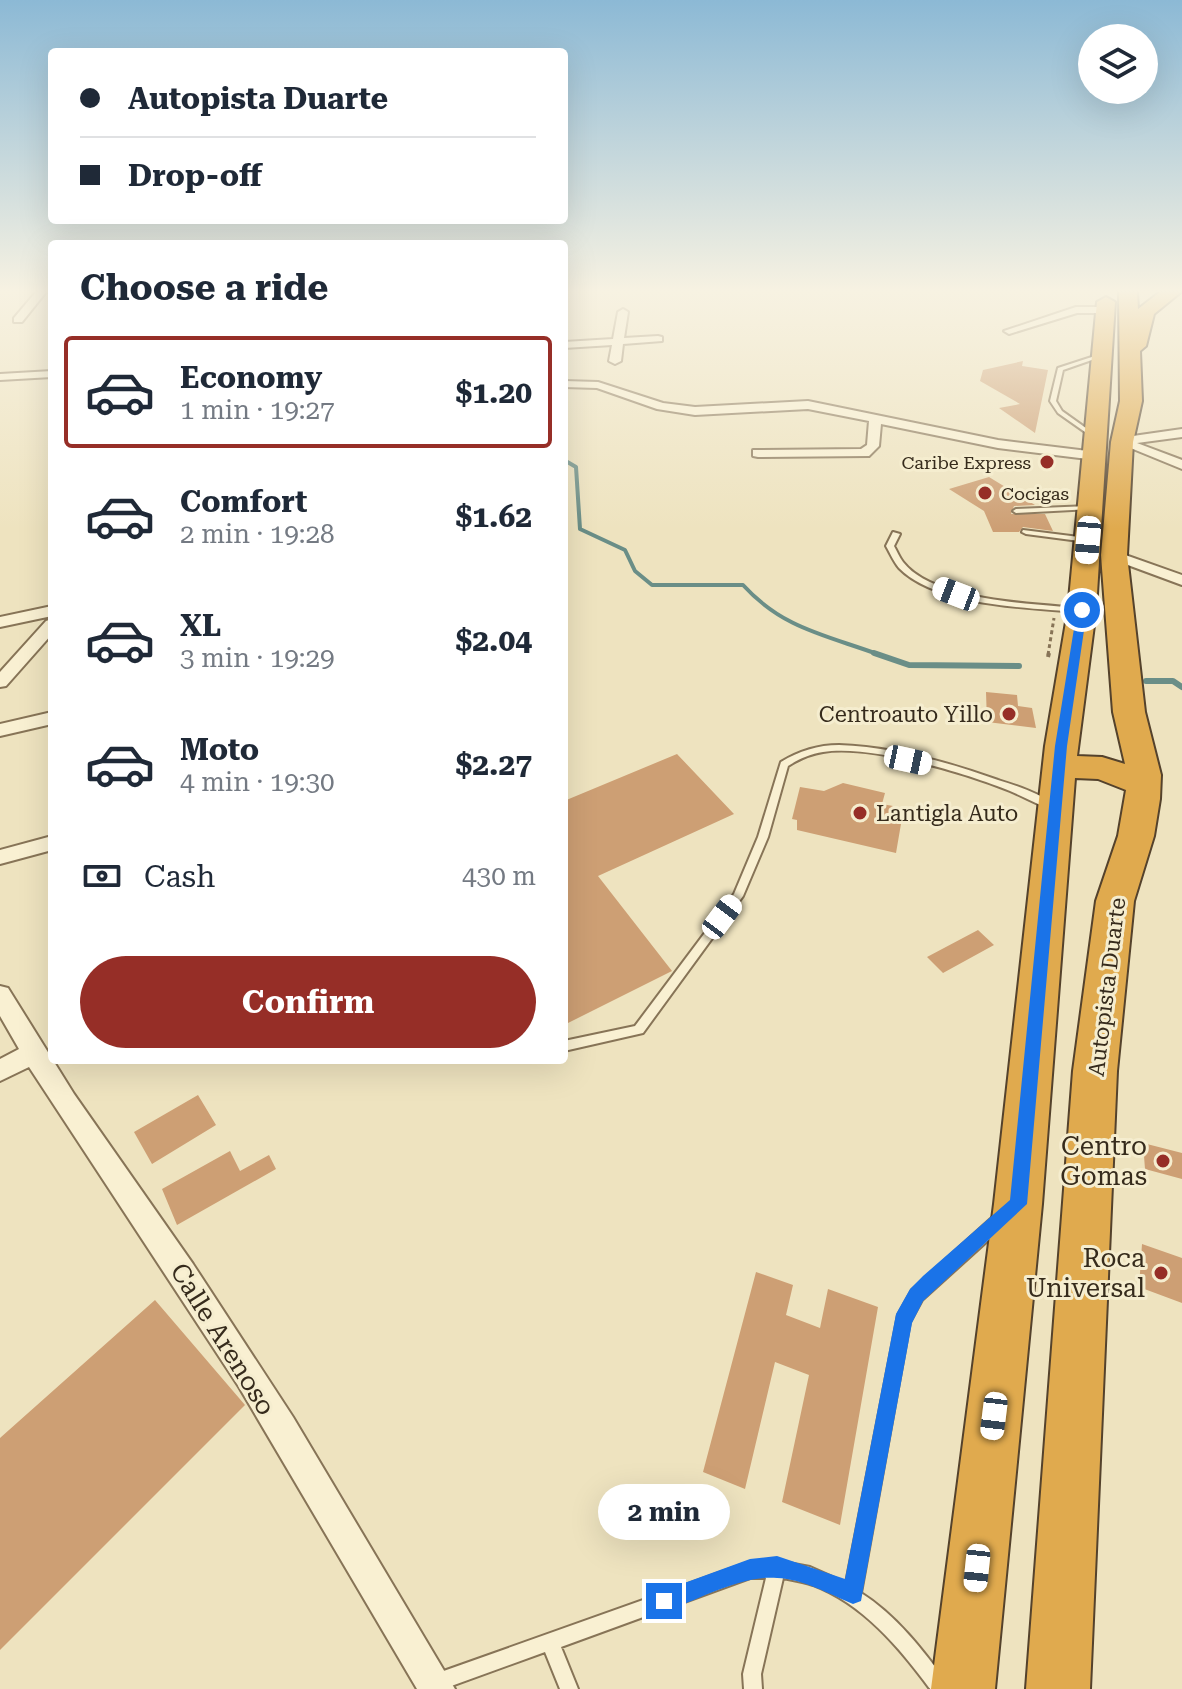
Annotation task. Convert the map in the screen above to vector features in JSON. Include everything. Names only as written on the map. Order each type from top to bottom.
[{"type":"highway","name":"Autopista Duarte","points":[[963,1689],[1018,1204],[1060,756],[1082,610],[1098,534],[1105,445],[1103,371]]},
{"type":"highway","name":"Autopista Duarte","points":[[1105,445],[1131,401],[1130,371]]},
{"type":"highway","name":"Autopista Duarte","points":[[1058,1689],[1095,1071],[1115,901],[1136,836],[1142,775],[1098,534]]},
{"type":"highway","points":[[1060,756],[1142,775]]},
{"type":"street","points":[[0,377],[48,374]]},
{"type":"street","points":[[568,384],[598,385],[678,409],[808,405],[998,444],[1105,445],[1182,433]]},
{"type":"street","points":[[758,453],[864,453],[873,446],[875,417]]},
{"type":"street","points":[[1105,445],[1182,465]]},
{"type":"street","points":[[1098,534],[1182,580]]},
{"type":"street","points":[[0,622],[48,612]]},
{"type":"street","points":[[0,682],[44,640]]},
{"type":"street","points":[[0,730],[48,719]]},
{"type":"street","points":[[0,857],[48,844]]},
{"type":"street","name":"Calle Arenoso","points":[[0,995],[32,1053],[184,1275],[323,1496],[435,1686]]},
{"type":"street","points":[[0,1071],[32,1053]]},
{"type":"lane","points":[[1060,371],[1053,401],[1060,412],[1105,445]]},
{"type":"lane","points":[[1016,511],[1098,534]]},
{"type":"lane","points":[[1026,532],[1098,534]]},
{"type":"lane","points":[[896,534],[890,546],[894,559],[929,584],[977,599],[1082,610]]},
{"type":"lane","points":[[568,1045],[639,1030],[738,896],[763,837],[784,764],[801,753],[850,748],[936,766],[1035,796],[1055,809]]},
{"type":"lane","points":[[853,1593],[903,1320],[925,1287],[1018,1204]]},
{"type":"lane","points":[[435,1686],[750,1570],[777,1567],[808,1574],[853,1593],[892,1627],[941,1689]]},
{"type":"lane","points":[[753,1689],[752,1674],[777,1567]]},
{"type":"lane","points":[[550,1642],[569,1689]]},
{"type":"building","points":[[983,371],[1048,371],[1035,433],[999,408],[1020,404],[980,381]]},
{"type":"building","points":[[989,477],[1035,505],[1014,506],[1011,514],[1045,514],[1053,531],[1023,527],[1019,532],[993,532],[984,511],[949,489]]},
{"type":"building","name":"Centroauto Yillo","points":[[986,692],[1017,695],[1018,706],[1032,708],[1036,728],[987,722]]},
{"type":"building","points":[[677,754],[734,814],[598,876],[672,971],[568,1023],[568,799]]},
{"type":"building","name":"Lantigla Auto","points":[[843,783],[885,793],[882,804],[893,806],[891,816],[902,818],[896,853],[797,830],[797,820],[792,819],[800,787],[824,791]]},
{"type":"building","points":[[978,930],[994,945],[943,973],[927,957]]},
{"type":"building","points":[[198,1095],[216,1125],[152,1164],[134,1132]]},
{"type":"building","name":"Centro Gomas","points":[[1143,1143],[1182,1153],[1182,1179],[1145,1169]]},
{"type":"building","points":[[230,1151],[240,1171],[269,1155],[276,1169],[177,1225],[162,1189]]},
{"type":"building","name":"Roca Universal","points":[[1142,1244],[1182,1258],[1182,1303],[1139,1287]]},
{"type":"building","points":[[756,1272],[793,1285],[786,1315],[820,1328],[828,1289],[878,1307],[840,1525],[782,1502],[809,1375],[775,1362],[745,1489],[703,1472]]},
{"type":"building","points":[[155,1300],[245,1405],[0,1650],[0,1438]]},
{"type":"waterway","points":[[568,462],[576,467],[580,529],[625,550],[635,571],[652,585],[743,585],[758,600],[790,621],[874,653]]},
{"type":"waterway","points":[[874,653],[880,655]]},
{"type":"waterway","points":[[874,653],[909,665],[1019,666]]},
{"type":"waterway","points":[[1146,681],[1173,681],[1182,687]]},
{"type":"place","name":"Caribe Express","points":[[1047,462]]},
{"type":"place","name":"Cocigas","points":[[985,493]]},
{"type":"place","name":"Centroauto Yillo","points":[[1009,714]]},
{"type":"place","name":"Lantigla Auto","points":[[860,813]]},
{"type":"place","name":"Centro Gomas","points":[[1163,1161]]},
{"type":"place","name":"Roca Universal","points":[[1161,1273]]},
{"type":"route","points":[[664,1601],[750,1570],[777,1567],[808,1574],[853,1593],[903,1320],[917,1295],[929,1282],[1018,1204],[1061,746],[1082,610]]}]
